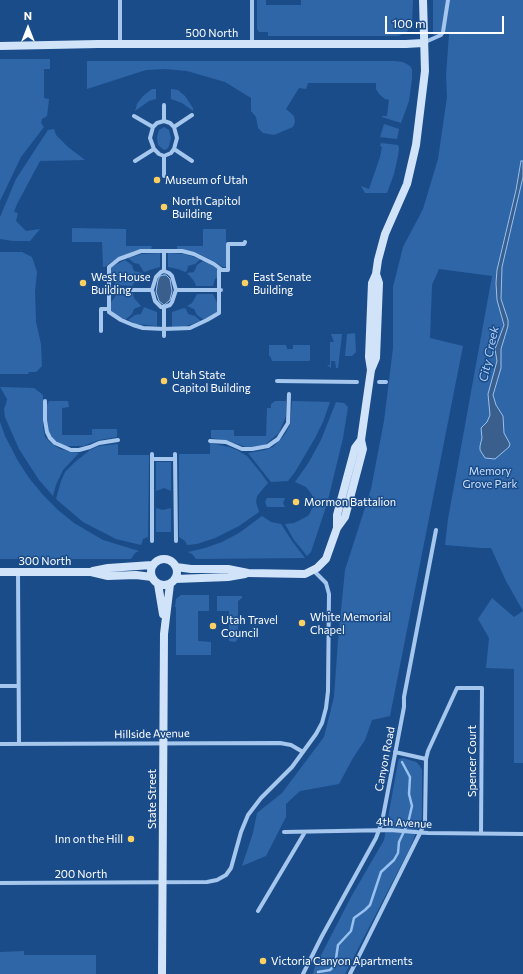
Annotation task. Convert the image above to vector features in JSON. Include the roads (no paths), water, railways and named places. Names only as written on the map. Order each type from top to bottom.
[{"type":"street","points":[[120,0],[120,44]]},
{"type":"street","points":[[252,0],[252,44]]},
{"type":"street","points":[[248,573],[228,578],[173,581],[165,585],[158,584],[152,577],[151,572],[152,565],[164,558],[171,561],[176,567],[191,569],[228,569],[248,573],[305,574],[321,565],[327,556],[337,528],[337,515],[355,448],[361,440],[371,370],[369,357],[372,283],[376,274],[385,234],[402,196],[414,159],[419,130],[425,69],[423,43],[423,0]]},
{"type":"street","points":[[423,43],[441,35],[443,32],[448,0]]},
{"type":"street","name":"500 North","points":[[0,46],[423,43]]},
{"type":"street","points":[[164,105],[164,121]]},
{"type":"street","points":[[174,127],[192,115]]},
{"type":"street","points":[[134,116],[153,127]]},
{"type":"street","points":[[164,121],[170,123],[174,127],[177,138],[174,149],[171,153],[164,156],[159,154],[154,149],[150,138],[153,127],[157,123],[164,121]]},
{"type":"street","points":[[135,160],[154,149]]},
{"type":"street","points":[[174,149],[192,161]]},
{"type":"street","points":[[164,156],[164,176]]},
{"type":"street","points":[[222,270],[219,270],[219,313],[190,328],[143,328],[115,317],[109,312],[109,267],[113,263],[135,252],[182,252],[194,254],[214,264],[222,270],[228,270],[228,244],[244,244],[245,242]]},
{"type":"street","points":[[164,251],[164,271]]},
{"type":"street","points":[[164,271],[172,276],[176,290],[170,305],[161,307],[155,302],[152,290],[156,277],[160,272],[164,271]]},
{"type":"street","points":[[108,290],[152,290]]},
{"type":"street","points":[[176,290],[220,290]]},
{"type":"street","points":[[164,307],[164,336]]},
{"type":"street","points":[[101,331],[101,309],[109,309]]},
{"type":"street","points":[[277,381],[357,382]]},
{"type":"street","points":[[379,382],[386,382]]},
{"type":"street","points":[[210,441],[226,442],[242,449],[268,446],[278,439],[288,423],[289,394]]},
{"type":"street","points":[[45,401],[45,420],[47,432],[55,443],[71,450],[79,450],[99,443],[118,440]]},
{"type":"street","points":[[152,541],[152,457],[175,457],[176,541]]},
{"type":"street","name":"Canyon Road","points":[[303,974],[380,830],[436,530]]},
{"type":"street","name":"300 North","points":[[0,572],[91,572],[108,568],[152,565]]},
{"type":"street","points":[[173,581],[176,567]]},
{"type":"street","name":"200 North","points":[[0,883],[207,882],[217,880],[226,875],[231,868],[241,832],[248,815],[261,798],[287,773],[322,723],[328,691],[328,590],[326,583],[314,570]]},
{"type":"street","points":[[18,572],[18,744]]},
{"type":"street","name":"300 North","points":[[91,572],[108,576],[136,575],[152,577]]},
{"type":"street","name":"State Street","points":[[164,624],[173,581]]},
{"type":"street","name":"State Street","points":[[158,584],[164,624],[162,974]]},
{"type":"street","points":[[0,686],[18,686]]},
{"type":"street","name":"Spencer Court","points":[[426,759],[430,745],[457,688],[482,688],[481,833]]},
{"type":"street","name":"Hillside Avenue","points":[[0,744],[280,743],[291,745],[303,752]]},
{"type":"street","points":[[350,974],[421,833],[426,820],[426,759],[395,752]]},
{"type":"street","name":"4th Avenue","points":[[284,832],[380,830],[421,833],[523,834]]},
{"type":"street","points":[[258,911],[305,832]]},
{"type":"waterway","name":"City Creek","points":[[318,972],[330,970],[335,965],[338,945],[351,931],[354,918],[370,905],[381,872],[394,860],[398,853],[399,842],[408,823],[412,806],[409,794],[410,777],[402,762]]},
{"type":"place","name":"Museum of Utah","points":[[157,180]]},
{"type":"place","name":"North Capitol Building","points":[[164,207]]},
{"type":"place","name":"West House Building","points":[[83,283]]},
{"type":"place","name":"East Senate Building","points":[[245,283]]},
{"type":"place","name":"Utah State Capitol Building","points":[[164,381]]},
{"type":"place","name":"Mormon Battalion","points":[[296,502]]},
{"type":"place","name":"White Memorial Chapel","points":[[302,623]]},
{"type":"place","name":"Utah Travel Council","points":[[213,626]]},
{"type":"place","name":"Inn on the Hill","points":[[131,839]]},
{"type":"place","name":"Victoria Canyon Apartments","points":[[263,961]]},
{"type":"park label","name":"Memory Grove Park","points":[[490,477]]}]
